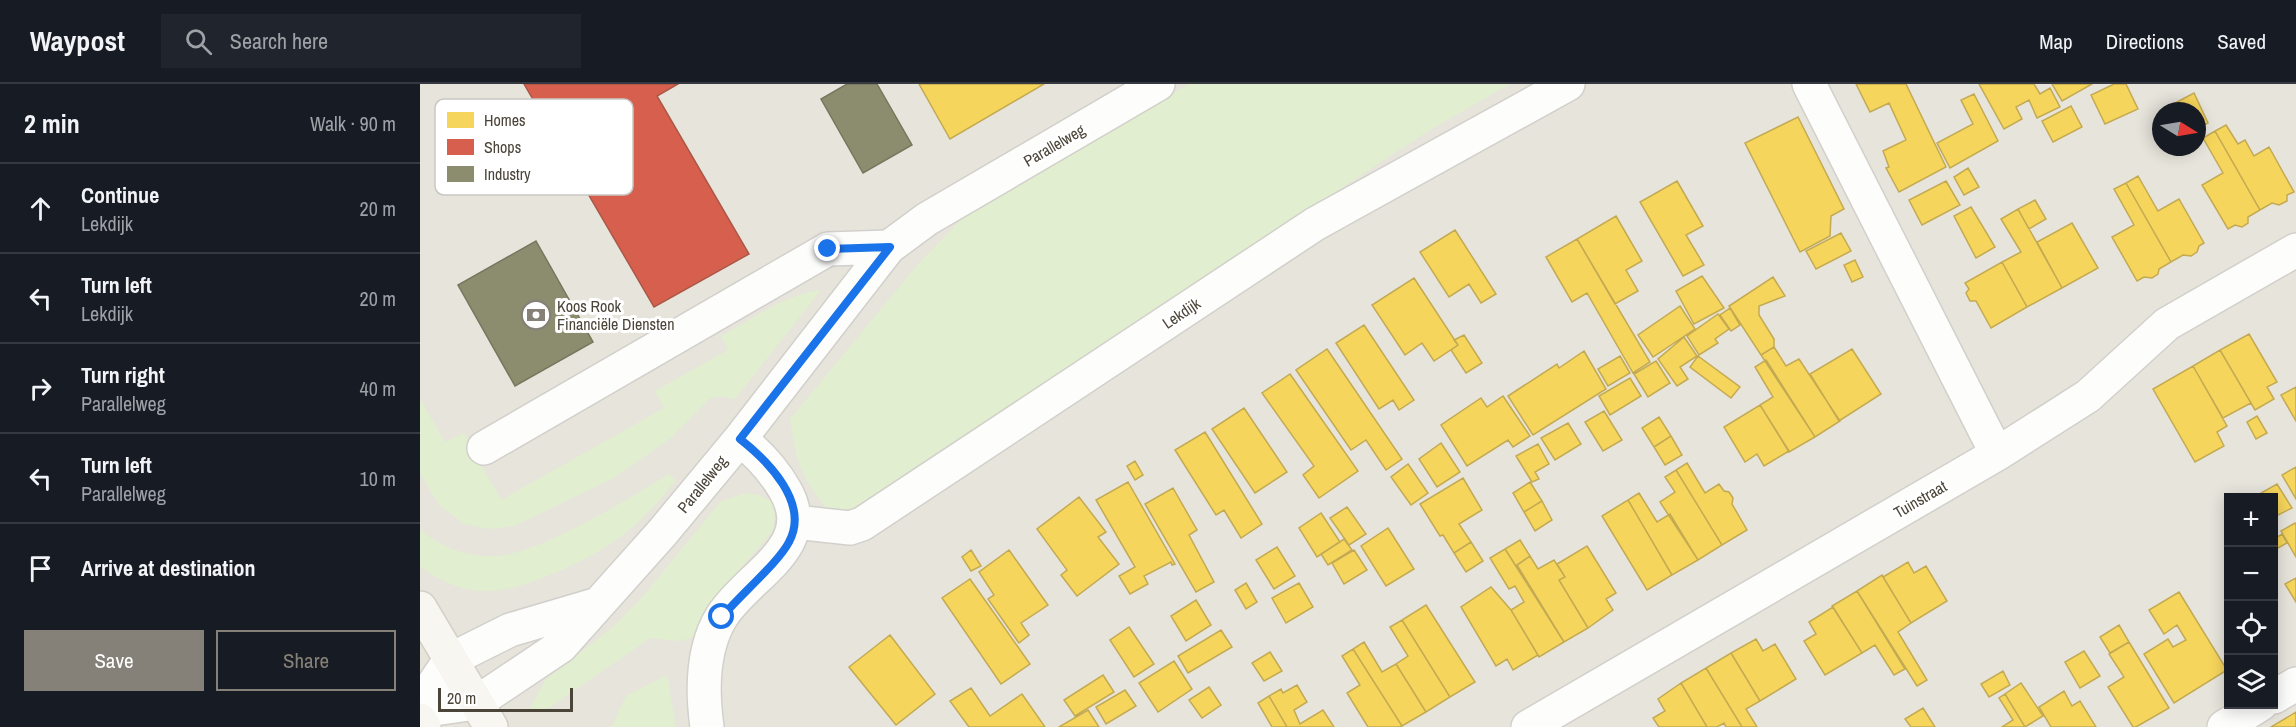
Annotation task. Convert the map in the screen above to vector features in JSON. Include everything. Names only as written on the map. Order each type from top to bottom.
[{"type":"street","name":"Parallelweg","points":[[420,711],[484,715],[561,646],[662,533],[740,439],[890,247],[927,219],[1158,84]]},
{"type":"street","name":"Lekdijk","points":[[795,522],[850,528],[862,524],[1315,224],[1568,84]]},
{"type":"street","points":[[1809,84],[1997,454]]},
{"type":"street","points":[[484,448],[828,249],[890,247]]},
{"type":"street","name":"Tuinstraat","points":[[1528,727],[1997,454],[2088,396],[2167,324],[2296,250]]},
{"type":"street","points":[[707,727],[703,700],[708,653],[722,617],[789,543],[795,522],[794,506],[778,479],[760,455],[740,439]]},
{"type":"street","points":[[420,704],[450,660],[510,630],[598,604]]},
{"type":"street","points":[[420,608],[484,715]]},
{"type":"street","points":[[2278,695],[2296,684]]},
{"type":"street","points":[[2224,727],[2254,709]]},
{"type":"street","points":[[420,720],[424,727]]},
{"type":"shaded area","points":[[420,84],[2296,84],[2296,727],[420,727]]},
{"type":"green space","points":[[1189,84],[1510,84],[1430,130],[853,508],[829,512],[812,489],[801,468],[794,447],[790,419],[919,263],[966,215]]},
{"type":"green space","points":[[821,290],[735,399],[720,396],[709,399],[672,437],[614,478],[514,526],[491,529],[464,524],[439,505],[420,473],[420,399],[445,442],[464,433],[501,500],[664,408],[655,391],[728,350],[721,336],[782,302]]},
{"type":"green space","points":[[669,474],[676,480],[650,511],[623,535],[594,554],[538,580],[504,590],[471,590],[454,586],[420,566],[420,530],[437,542],[465,553],[496,556],[514,553],[559,536]]},
{"type":"green space","points":[[746,493],[759,495],[771,501],[775,513],[773,531],[732,578],[711,610],[699,636],[678,641],[650,638],[549,708],[528,712],[546,679],[613,627],[644,595],[721,501]]},
{"type":"green space","points":[[667,675],[676,727],[611,727],[626,696]]},
{"type":"building: Homes","points":[[919,84],[1044,84],[950,139]]},
{"type":"building: Homes","points":[[1856,84],[1906,84],[1946,167],[1899,192],[1886,168],[1889,167],[1883,151],[1906,140],[1889,103],[1870,112]]},
{"type":"building: Homes","points":[[1979,84],[2034,84],[2040,94],[2050,88],[2060,107],[2037,118],[2029,100],[2016,107],[2022,119],[2004,129]]},
{"type":"building: Homes","points":[[2052,84],[2092,84],[2062,101]]},
{"type":"building: Homes","points":[[2114,84],[2126,84],[2138,109],[2105,124],[2091,95]]},
{"type":"building: Homes","points":[[2194,93],[2198,102],[2177,102]]},
{"type":"building: Homes","points":[[1974,94],[1998,141],[1950,168],[1937,143],[1973,124],[1961,100]]},
{"type":"building: Homes","points":[[2071,106],[2082,127],[2053,142],[2042,121]]},
{"type":"building: Homes","points":[[1798,117],[1844,209],[1831,216],[1830,236],[1800,252],[1745,143]]},
{"type":"building: Homes","points":[[2226,125],[2238,144],[2245,140],[2254,156],[2269,147],[2294,192],[2287,195],[2287,201],[2279,205],[2272,203],[2260,210],[2215,131]]},
{"type":"building: Homes","points":[[2215,131],[2260,210],[2248,217],[2248,223],[2242,227],[2235,225],[2228,229],[2202,185],[2223,173],[2206,143],[2206,136]]},
{"type":"building: Homes","points":[[1968,168],[1979,187],[1964,195],[1954,177]]},
{"type":"building: Homes","points":[[2138,176],[2158,211],[2179,199],[2204,243],[2199,246],[2197,252],[2191,256],[2183,255],[2171,262],[2126,183]]},
{"type":"building: Homes","points":[[1677,181],[1703,226],[1686,235],[1704,265],[1683,276],[1640,202]]},
{"type":"building: Homes","points":[[1946,181],[1960,205],[1922,225],[1909,200]]},
{"type":"building: Homes","points":[[2126,183],[2171,262],[2159,269],[2158,274],[2152,278],[2144,277],[2137,281],[2112,237],[2134,225],[2114,189]]},
{"type":"building: Homes","points":[[2035,200],[2046,219],[2029,229],[2018,209]]},
{"type":"building: Homes","points":[[1971,207],[1995,247],[1976,258],[1954,216]]},
{"type":"building: Homes","points":[[2018,209],[2062,288],[2027,307],[2002,262],[2021,252],[2001,219]]},
{"type":"building: Homes","points":[[1616,216],[1642,261],[1626,270],[1638,291],[1615,304],[1577,239]]},
{"type":"building: Homes","points":[[2072,223],[2098,268],[2062,288],[2037,242]]},
{"type":"building: Homes","points":[[1455,230],[1496,294],[1481,303],[1469,284],[1449,297],[1420,252]]},
{"type":"building: Homes","points":[[1841,233],[1851,251],[1816,269],[1806,251]]},
{"type":"building: Homes","points":[[1577,239],[1650,362],[1633,373],[1587,293],[1572,302],[1546,257]]},
{"type":"building: Homes","points":[[1855,260],[1863,277],[1852,282],[1844,265]]},
{"type":"building: Homes","points":[[2002,262],[2027,307],[1991,328],[1976,301],[1970,301],[1966,293],[1969,289],[1965,283]]},
{"type":"building: Homes","points":[[1702,276],[1724,308],[1694,324],[1676,291]]},
{"type":"building: Homes","points":[[1773,277],[1785,296],[1759,306],[1759,315],[1774,339],[1774,347],[1761,355],[1729,306]]},
{"type":"building: Homes","points":[[1414,278],[1458,345],[1434,361],[1422,343],[1405,355],[1372,305]]},
{"type":"building: Homes","points":[[1680,306],[1695,329],[1653,357],[1638,335]]},
{"type":"building: Homes","points":[[1730,308],[1740,325],[1731,331],[1720,315]]},
{"type":"building: Homes","points":[[1718,314],[1729,329],[1715,339],[1718,343],[1699,355],[1687,336]]},
{"type":"building: Homes","points":[[1364,325],[1414,400],[1399,410],[1393,400],[1379,409],[1336,343]]},
{"type":"building: Homes","points":[[2249,334],[2277,382],[2267,387],[2274,399],[2255,410],[2220,350]]},
{"type":"building: Homes","points":[[1464,335],[1482,363],[1466,373],[1451,350],[1458,345],[1454,340]]},
{"type":"building: Homes","points":[[1684,337],[1697,356],[1680,367],[1688,379],[1677,386],[1658,359]]},
{"type":"building: Homes","points":[[1774,347],[1786,366],[1799,359],[1840,421],[1815,437],[1761,355]]},
{"type":"building: Homes","points":[[1327,349],[1402,459],[1386,470],[1366,440],[1351,450],[1296,370]]},
{"type":"building: Homes","points":[[1852,349],[1881,394],[1839,421],[1810,374]]},
{"type":"building: Homes","points":[[2220,350],[2251,403],[2223,418],[2193,366]]},
{"type":"building: Homes","points":[[1584,351],[1606,389],[1533,435],[1508,396],[1557,364],[1559,368]]},
{"type":"building: Homes","points":[[1620,356],[1630,373],[1608,386],[1598,369]]},
{"type":"building: Homes","points":[[1698,356],[1740,387],[1731,398],[1690,367]]},
{"type":"building: Homes","points":[[1766,360],[1815,437],[1789,452],[1760,405],[1773,397],[1755,367]]},
{"type":"building: Homes","points":[[1656,361],[1670,383],[1648,397],[1634,374]]},
{"type":"building: Homes","points":[[2193,366],[2227,426],[2217,432],[2224,446],[2195,462],[2153,389]]},
{"type":"building: Homes","points":[[1290,374],[1358,471],[1319,498],[1303,475],[1314,466],[1262,393]]},
{"type":"building: Homes","points":[[1630,378],[1641,396],[1610,415],[1599,396]]},
{"type":"building: Homes","points":[[2296,387],[2296,421],[2281,395]]},
{"type":"building: Homes","points":[[1503,396],[1530,436],[1513,447],[1508,440],[1467,466],[1441,425],[1481,398],[1487,407]]},
{"type":"building: Homes","points":[[1760,405],[1789,451],[1764,466],[1757,454],[1745,462],[1724,427]]},
{"type":"building: Homes","points":[[1244,408],[1287,472],[1255,493],[1212,429]]},
{"type":"building: Homes","points":[[1604,411],[1622,440],[1603,451],[1585,422]]},
{"type":"building: Homes","points":[[2257,416],[2267,433],[2256,439],[2247,422]]},
{"type":"building: Homes","points":[[1659,417],[1671,436],[1654,447],[1642,428]]},
{"type":"building: Homes","points":[[1568,423],[1581,444],[1555,460],[1541,438]]},
{"type":"building: Homes","points":[[1205,432],[1262,524],[1241,538],[1224,510],[1216,515],[1175,450]]},
{"type":"building: Homes","points":[[1671,436],[1682,455],[1665,465],[1654,447]]},
{"type":"building: Homes","points":[[1441,443],[1460,472],[1437,487],[1419,459]]},
{"type":"building: Homes","points":[[1538,444],[1549,464],[1535,472],[1539,479],[1532,482],[1516,456]]},
{"type":"building: Homes","points":[[1135,461],[1143,475],[1135,480],[1127,466]]},
{"type":"building: Homes","points":[[1687,463],[1705,493],[1719,484],[1724,491],[1729,492],[1733,498],[1732,504],[1747,530],[1722,545],[1676,470]]},
{"type":"building: Homes","points":[[1408,464],[1428,493],[1411,505],[1391,477]]},
{"type":"building: Homes","points":[[2296,467],[2296,499],[2282,475]]},
{"type":"building: Homes","points":[[1676,470],[1722,545],[1698,560],[1660,502],[1675,492],[1665,477]]},
{"type":"building: Homes","points":[[1463,478],[1482,510],[1459,524],[1471,542],[1454,553],[1443,535],[1440,536],[1420,504]]},
{"type":"building: Homes","points":[[1128,482],[1175,564],[1172,565],[1171,562],[1144,576],[1148,584],[1130,594],[1119,576],[1135,567],[1096,500]]},
{"type":"building: Homes","points":[[1530,482],[1542,501],[1524,512],[1513,493]]},
{"type":"building: Homes","points":[[2277,484],[2292,508],[2278,515],[2278,493],[2261,493]]},
{"type":"building: Homes","points":[[1173,488],[1197,530],[1189,535],[1214,582],[1196,592],[1145,504]]},
{"type":"building: Homes","points":[[1639,493],[1657,522],[1670,514],[1698,560],[1672,575],[1628,500]]},
{"type":"building: Homes","points":[[1079,497],[1106,532],[1098,537],[1119,564],[1077,596],[1061,575],[1067,570],[1037,529]]},
{"type":"building: Homes","points":[[1628,500],[1672,575],[1647,590],[1602,516]]},
{"type":"building: Homes","points":[[1542,501],[1552,520],[1535,531],[1524,512]]},
{"type":"building: Homes","points":[[1347,507],[1366,534],[1349,545],[1330,518]]},
{"type":"building: Homes","points":[[1321,513],[1340,542],[1317,557],[1299,528]]},
{"type":"building: Homes","points":[[2295,523],[2296,525],[2296,557],[2281,531]]},
{"type":"building: Homes","points":[[1388,528],[1414,569],[1386,586],[1361,546]]},
{"type":"building: Homes","points":[[2282,534],[2287,543],[2278,548],[2278,547],[2278,536]]},
{"type":"building: Homes","points":[[1344,539],[1352,550],[1328,565],[1321,554]]},
{"type":"building: Homes","points":[[1520,540],[1530,556],[1516,566],[1505,549]]},
{"type":"building: Homes","points":[[1471,542],[1483,561],[1466,572],[1454,553]]},
{"type":"building: Homes","points":[[1587,546],[1616,593],[1606,599],[1613,610],[1588,628],[1559,580],[1565,577],[1557,564]]},
{"type":"building: Homes","points":[[1277,547],[1295,576],[1274,589],[1256,560]]},
{"type":"building: Homes","points":[[1505,549],[1564,642],[1539,657],[1511,610],[1524,602],[1515,586],[1509,589],[1490,558]]},
{"type":"building: Homes","points":[[971,550],[981,566],[971,571],[962,557]]},
{"type":"building: Homes","points":[[1009,550],[1048,605],[1021,623],[1029,635],[1019,643],[988,599],[994,595],[979,572]]},
{"type":"building: Homes","points":[[1354,550],[1367,570],[1344,584],[1332,563]]},
{"type":"building: Homes","points":[[1530,556],[1538,569],[1554,560],[1565,577],[1559,580],[1588,628],[1564,642],[1517,565]]},
{"type":"building: Homes","points":[[1908,562],[1914,573],[1926,566],[1947,601],[1911,623],[1883,577]]},
{"type":"building: Homes","points":[[1882,575],[1911,623],[1898,632],[1927,680],[1917,686],[1857,591]]},
{"type":"building: Homes","points":[[2296,578],[2296,602],[2285,584]]},
{"type":"building: Homes","points":[[970,579],[1030,664],[1001,684],[942,598]]},
{"type":"building: Homes","points":[[1246,583],[1257,602],[1246,609],[1235,590]]},
{"type":"building: Homes","points":[[1299,583],[1313,607],[1286,623],[1272,598]]},
{"type":"building: Homes","points":[[1491,587],[1511,610],[1538,655],[1513,670],[1507,659],[1496,666],[1461,607]]},
{"type":"building: Homes","points":[[1857,591],[1905,669],[1894,675],[1875,645],[1862,653],[1832,606]]},
{"type":"building: Homes","points":[[2179,592],[2224,665],[2224,672],[2174,703],[2144,654],[2168,639],[2173,647],[2186,640],[2177,625],[2164,634],[2149,610]]},
{"type":"building: Homes","points":[[1196,600],[1211,625],[1186,641],[1171,616]]},
{"type":"building: Homes","points":[[1426,605],[1475,682],[1450,697],[1402,620]]},
{"type":"building: Homes","points":[[1833,607],[1862,653],[1825,675],[1804,641],[1816,634],[1809,622]]},
{"type":"building: Homes","points":[[1402,620],[1450,697],[1426,712],[1396,664],[1408,656],[1390,627]]},
{"type":"building: Homes","points":[[2119,625],[2129,642],[2110,653],[2100,637]]},
{"type":"building: Homes","points":[[1129,627],[1154,664],[1134,677],[1110,640]]},
{"type":"building: Homes","points":[[1221,630],[1232,647],[1188,673],[1178,656]]},
{"type":"building: Homes","points":[[890,635],[935,694],[896,725],[849,667]]},
{"type":"building: Homes","points":[[1756,639],[1763,651],[1775,644],[1796,679],[1760,701],[1731,653]]},
{"type":"building: Homes","points":[[1364,642],[1382,672],[1396,664],[1426,712],[1402,726],[1353,649]]},
{"type":"building: Homes","points":[[2129,642],[2169,708],[2136,727],[2133,727],[2108,687],[2124,677],[2109,654]]},
{"type":"building: Homes","points":[[1353,649],[1402,726],[1368,727],[1347,693],[1360,685],[1342,656]]},
{"type":"building: Homes","points":[[2084,651],[2100,676],[2080,688],[2065,662]]},
{"type":"building: Homes","points":[[1270,652],[1282,671],[1264,681],[1252,663]]},
{"type":"building: Homes","points":[[1731,653],[1760,701],[1746,709],[1757,727],[1742,727],[1706,668]]},
{"type":"building: Homes","points":[[1174,661],[1192,689],[1158,712],[1139,683]]},
{"type":"building: Homes","points":[[1706,668],[1742,727],[1726,727],[1724,723],[1717,727],[1707,727],[1681,683]]},
{"type":"building: Homes","points":[[2003,671],[2010,685],[1989,697],[1981,684]]},
{"type":"building: Homes","points":[[1103,675],[1114,692],[1075,716],[1064,700]]},
{"type":"building: Homes","points":[[1681,683],[1707,727],[1659,727],[1653,718],[1665,711],[1658,699]]},
{"type":"building: Homes","points":[[2021,683],[2043,716],[2025,727],[2005,694]]},
{"type":"building: Homes","points":[[1297,685],[1307,702],[1294,710],[1300,724],[1323,710],[1334,727],[1287,727],[1269,696],[1281,689],[1283,693]]},
{"type":"building: Homes","points":[[1209,687],[1221,705],[1202,718],[1189,700]]},
{"type":"building: Homes","points":[[971,688],[990,716],[1022,694],[1045,727],[969,727],[950,701]]},
{"type":"building: Homes","points":[[1125,690],[1136,706],[1106,724],[1096,707]]},
{"type":"building: Homes","points":[[2064,691],[2072,706],[2080,701],[2096,727],[2051,727],[2039,707]]},
{"type":"building: Homes","points":[[2005,694],[2025,727],[2002,727],[2013,720],[1999,698]]},
{"type":"building: Homes","points":[[1269,696],[1287,727],[1272,727],[1258,703]]},
{"type":"building: Homes","points":[[1923,708],[1935,727],[1911,727],[1905,719]]},
{"type":"building: Homes","points":[[1088,710],[1099,727],[1059,727]]},
{"type":"building: Homes","points":[[2296,712],[2296,727],[2271,727]]},
{"type":"building: Shops","points":[[524,84],[678,84],[657,96],[749,254],[654,307],[589,195],[633,195],[633,99],[533,99]]},
{"type":"building: Industry","points":[[847,84],[877,84],[912,145],[863,173],[821,99]]},
{"type":"building: Industry","points":[[536,241],[593,342],[515,386],[458,285]]},
{"type":"place","name":"Koos Rook Financiële Diensten","points":[[536,315]]},
{"type":"route","points":[[722,617],[789,543],[795,522],[794,506],[778,479],[760,455],[740,439],[890,247],[828,249]]}]
